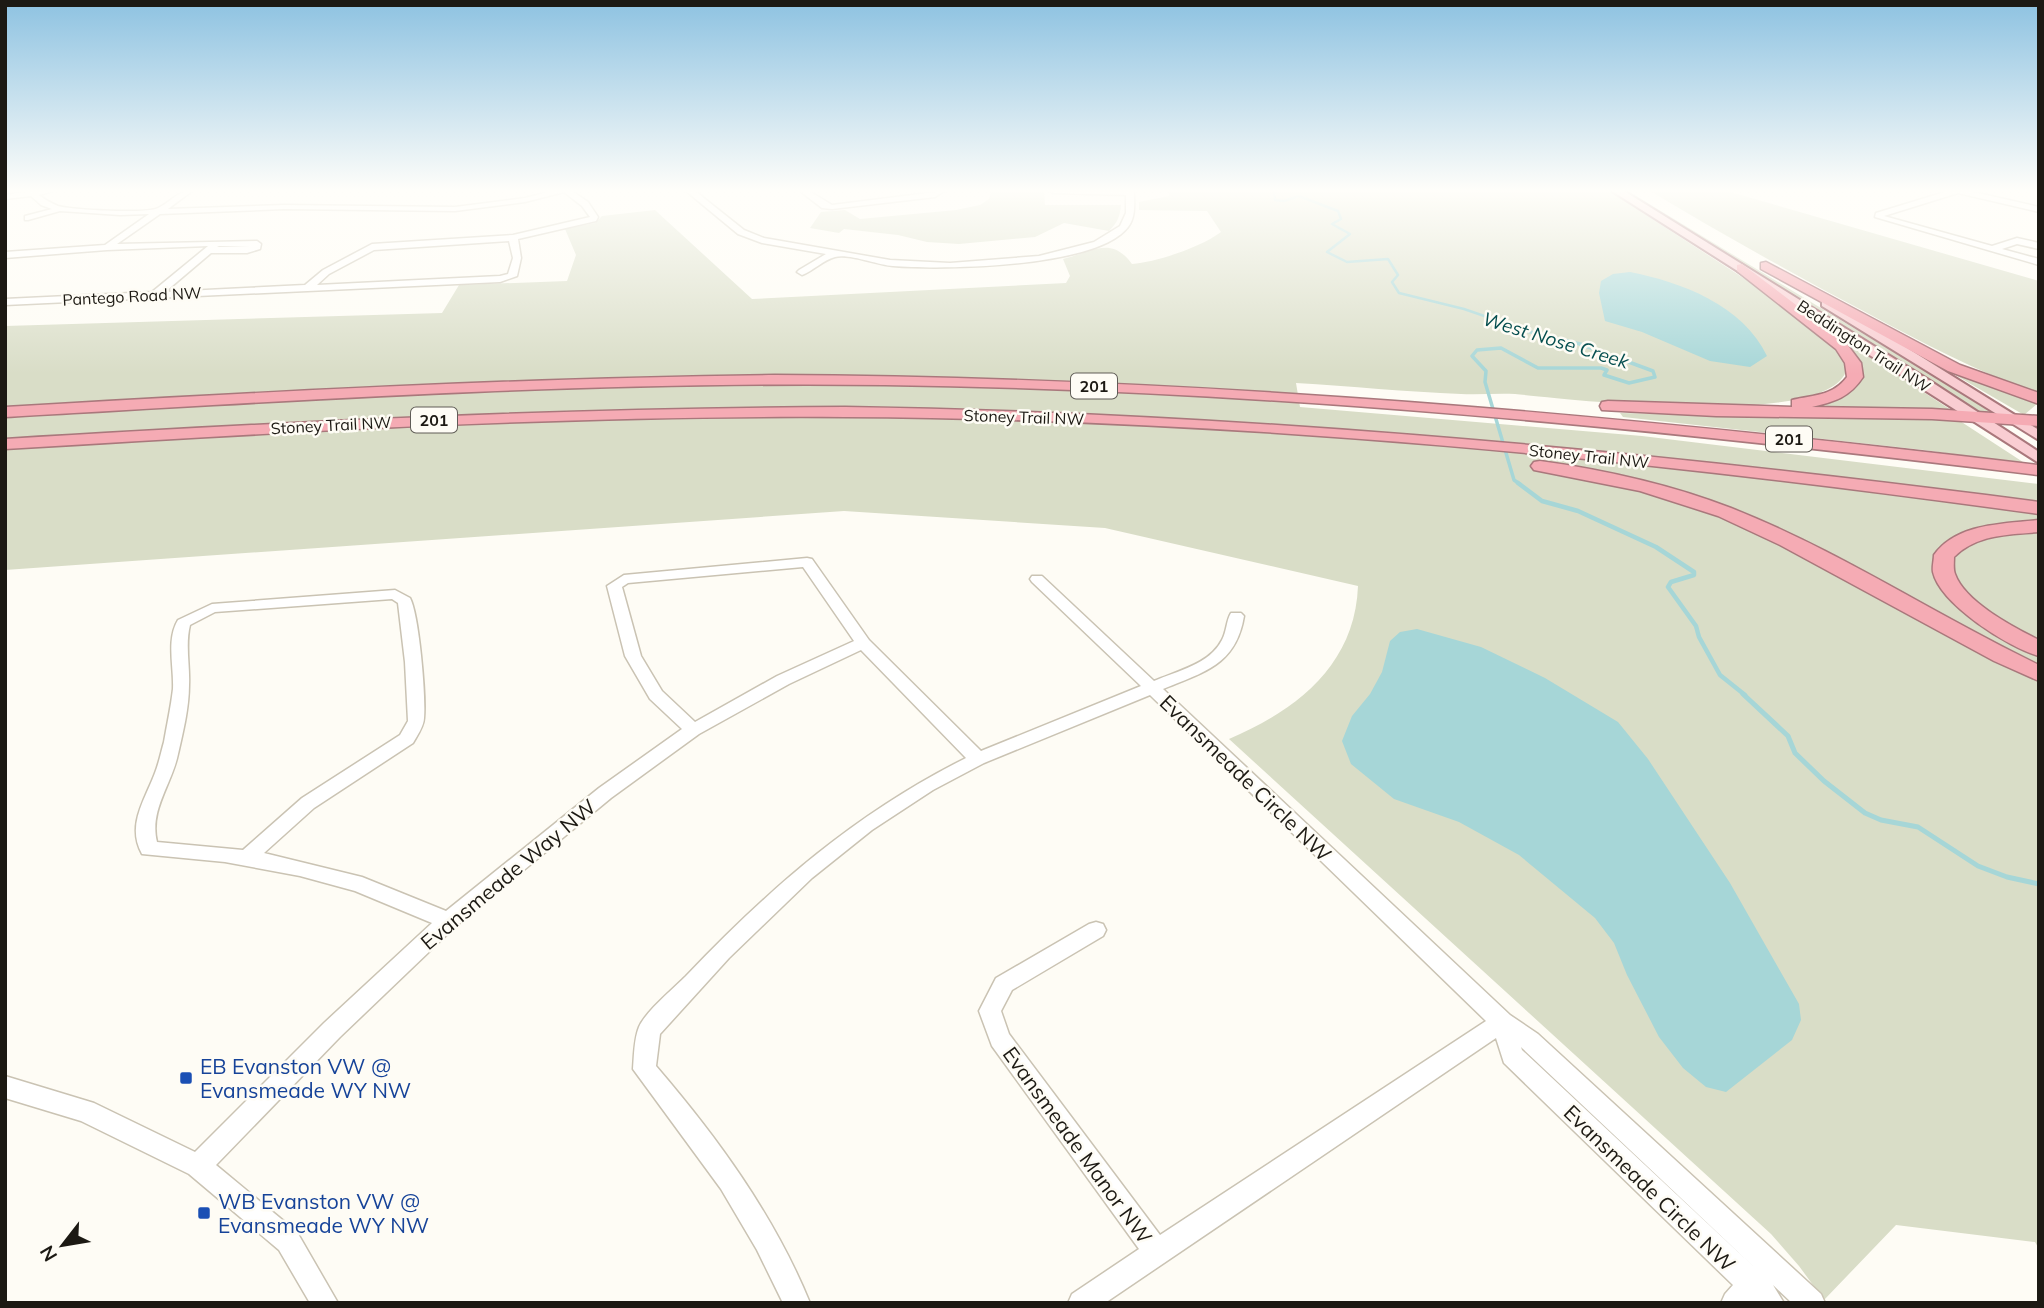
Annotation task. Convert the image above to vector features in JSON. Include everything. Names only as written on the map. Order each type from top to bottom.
[{"type":"highway","points":[[1754,264],[1954,368],[2039,399]]},
{"type":"highway","points":[[1736,412],[1825,399],[1846,389],[1855,377],[1853,363],[1841,346],[1754,264]]},
{"type":"highway","name":"Stoney Trail NW","points":[[5,412],[506,385],[998,377],[1268,385],[1538,408]]},
{"type":"highway","points":[[1538,408],[1973,416],[2039,421]]},
{"type":"highway","name":"201","points":[[1538,408],[2039,470]]},
{"type":"highway","name":"Stoney Trail NW","points":[[5,444],[504,417],[863,413],[1110,425],[1463,450],[1811,479],[2039,508]]},
{"type":"highway","points":[[1548,459],[1661,491],[1748,522],[1857,578],[1985,649],[2036,667]]},
{"type":"highway","points":[[2036,667],[1948,584],[1942,570],[1942,558],[1947,548],[1962,538],[2001,528],[2039,526]]},
{"type":"main road","name":"Beddington Trail NW","points":[[1732,252],[2039,436]]},
{"type":"main road","name":"Beddington Trail NW","points":[[1754,264],[2033,455]]},
{"type":"street","points":[[5,255],[46,252]]},
{"type":"street","points":[[155,295],[207,252]]},
{"type":"street","points":[[307,288],[326,272],[363,252]]},
{"type":"street","name":"Pantego Road NW","points":[[5,302],[500,279],[512,276],[517,258],[516,252]]},
{"type":"street","points":[[821,252],[918,266],[1004,263],[1073,252]]},
{"type":"street","points":[[2002,252],[2039,262]]},
{"type":"street","points":[[2016,256],[2026,252]]},
{"type":"street","points":[[802,272],[833,254]]},
{"type":"street","points":[[693,730],[656,695],[633,656],[614,586],[624,579],[807,562],[831,601],[863,643],[978,759]]},
{"type":"street","points":[[1037,579],[1152,688],[1212,662],[1236,635],[1236,616]]},
{"type":"street","points":[[246,858],[308,803],[407,739],[416,721],[413,662],[405,601],[395,594],[212,608],[183,623],[178,639],[182,678],[169,760],[147,812],[143,831],[149,849],[192,850],[246,858],[350,881],[448,921]]},
{"type":"street","name":"Evansmeade Way NW","points":[[198,1166],[332,1030],[448,921],[604,793],[693,730],[783,680],[863,643]]},
{"type":"street","name":"Evansmeade Circle NW","points":[[797,1303],[785,1273],[730,1181],[681,1112],[645,1069],[649,1030],[722,952],[804,873],[865,825],[927,785],[978,759],[1152,688],[1502,1022],[1530,1041],[1812,1303]]},
{"type":"street","name":"Evansmeade Manor NW","points":[[1096,930],[1004,984],[989,1011],[1000,1039],[1156,1251]]},
{"type":"street","points":[[1081,1303],[1502,1022]]},
{"type":"street","name":"Evansmeade Circle NW","points":[[1502,1022],[1512,1056],[1753,1297]]},
{"type":"street","points":[[5,1087],[86,1111],[198,1166],[288,1241],[326,1303]]},
{"type":"street","points":[[1753,1297],[1773,1267]]},
{"type":"green space","points":[[575,252],[701,252],[752,299],[1066,283],[1070,276],[1063,259],[1085,252],[1119,252],[1132,264],[1180,252],[1703,252],[1765,292],[1836,348],[1847,368],[1831,387],[1797,399],[1750,405],[1696,406],[1639,405],[1515,394],[1440,393],[1296,383],[1300,407],[1642,436],[2039,484],[2039,1249],[2035,1242],[1896,1225],[1824,1300],[1771,1234],[1229,739],[1277,715],[1317,682],[1346,640],[1354,614],[1358,586],[1105,528],[844,511],[5,570],[5,326],[442,313],[459,285],[567,281]]},
{"type":"green space","points":[[1722,252],[1729,252],[1994,413],[1980,412]]},
{"type":"green space","points":[[1755,252],[1939,252],[2039,281],[2039,393],[1974,367]]},
{"type":"green space","points":[[1842,339],[1951,410],[1809,406],[1842,395],[1859,379],[1862,370],[1856,358],[1838,340]]},
{"type":"green space","points":[[1926,358],[2038,403],[2024,415]]},
{"type":"green space","points":[[1620,413],[1946,419],[1960,421],[2026,464],[1623,417]]},
{"type":"water","points":[[1630,272],[1670,282],[1727,310],[1743,323],[1767,356],[1750,367],[1710,361],[1642,332],[1605,321],[1599,293],[1601,281],[1613,274]]},
{"type":"water","points":[[1417,629],[1481,647],[1545,678],[1618,722],[1648,759],[1730,883],[1799,1004],[1801,1020],[1792,1040],[1726,1092],[1706,1087],[1683,1068],[1659,1037],[1614,943],[1595,918],[1519,855],[1459,822],[1394,799],[1351,764],[1342,741],[1352,716],[1370,694],[1382,672],[1390,641],[1400,632]]},
{"type":"waterway","name":"West Nose Creek","points":[[1327,252],[1347,262],[1388,259],[1398,275],[1392,282],[1399,293],[1496,320]]},
{"type":"waterway","name":"West Nose Creek","points":[[1491,319],[1522,330],[1580,344],[1653,371],[1655,377],[1629,383],[1604,375],[1607,370],[1601,368],[1538,368],[1501,348],[1477,350],[1472,356],[1486,371],[1485,382],[1514,480],[1521,485]]},
{"type":"waterway","name":"West Nose Creek","points":[[1518,483],[1542,501],[1578,511],[1656,547],[1694,572],[1694,575],[1671,582],[1668,587],[1696,626],[1699,637],[1720,675],[1745,695]]},
{"type":"waterway","name":"West Nose Creek","points":[[1743,694],[1788,736],[1795,753],[1824,781],[1865,813],[1881,820],[1918,827],[1978,866],[2007,877],[2039,884]]},
{"type":"place","name":"EB Evanston VW @ Evansmeade WY NW","points":[[186,1078]]},
{"type":"place","name":"WB Evanston VW @ Evansmeade WY NW","points":[[204,1213]]}]
